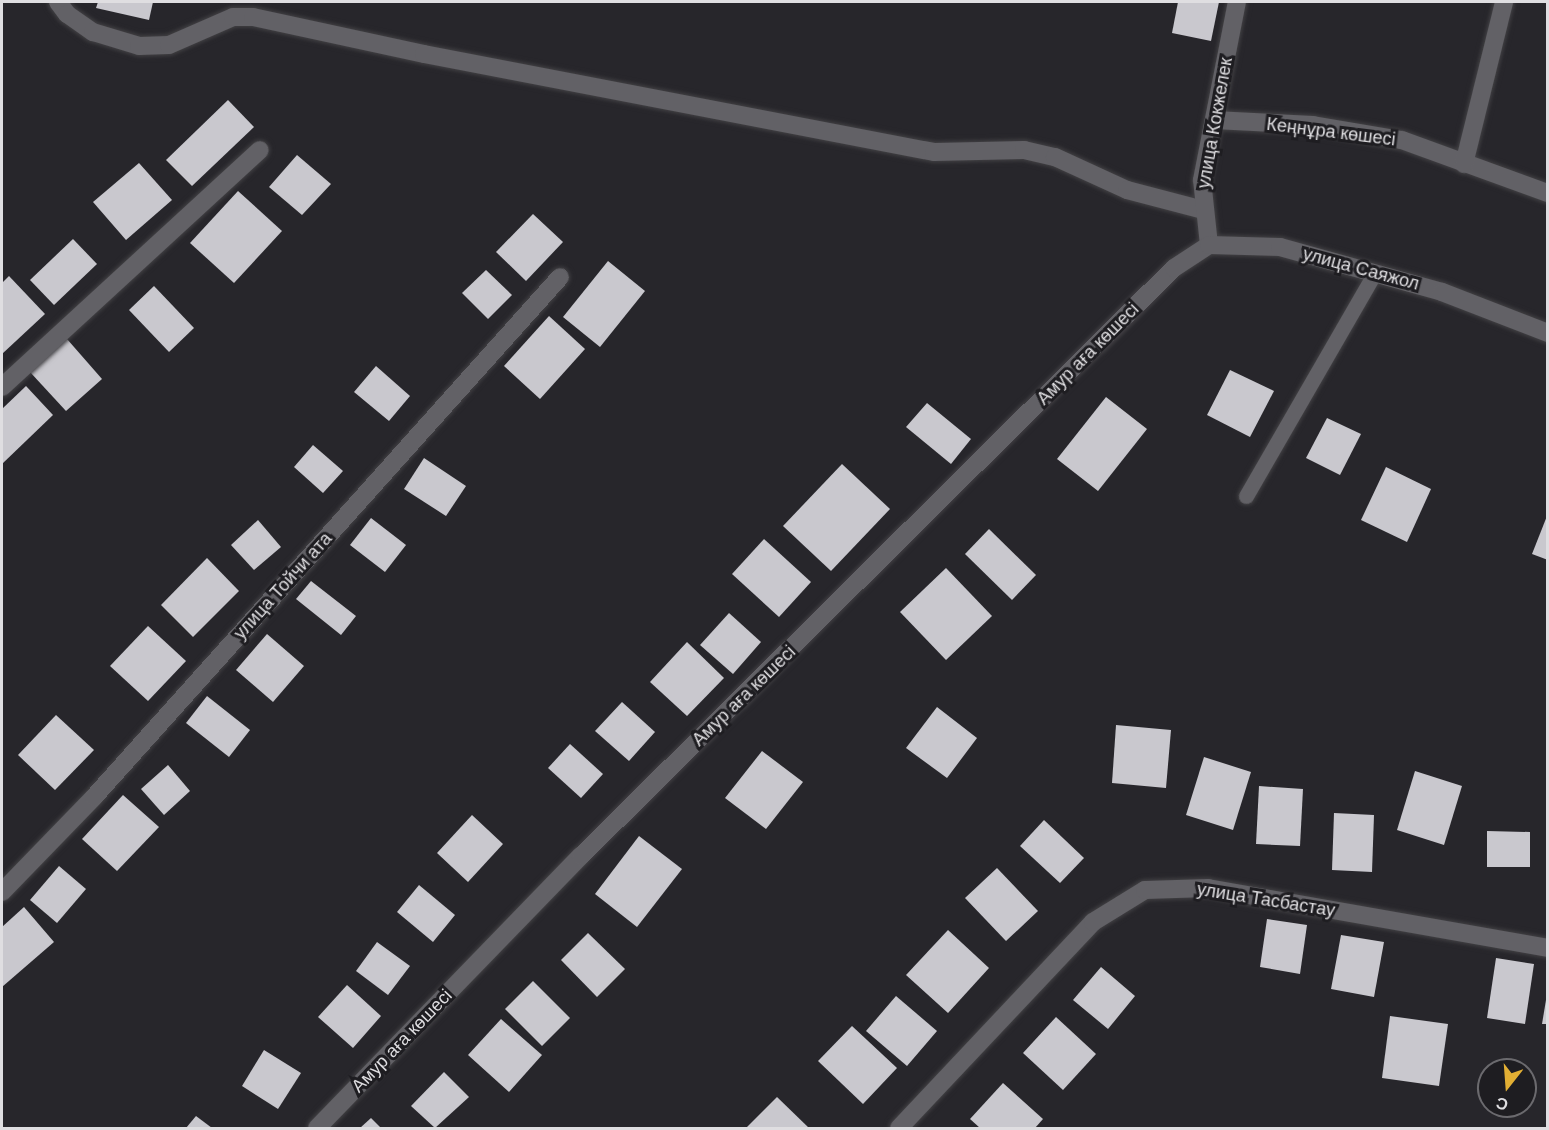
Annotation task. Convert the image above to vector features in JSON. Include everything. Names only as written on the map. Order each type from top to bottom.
[{"type":"street","points":[[58,2],[67,14],[93,32],[139,46],[169,45],[233,16],[253,16],[424,54],[934,152],[1034,153],[1064,161],[1127,190],[1203,210]]},
{"type":"street","name":"улица Кокжелек","points":[[1209,245],[1203,210],[1202,180],[1237,2]]},
{"type":"street","points":[[1464,164],[1504,2]]},
{"type":"street","name":"Кеңнұра көшесі","points":[[1214,120],[1313,125],[1402,140],[1548,193]]},
{"type":"street","points":[[2,387],[260,150]]},
{"type":"street","name":"Амур аға көшесі","points":[[318,1128],[581,856],[1174,268],[1209,245]]},
{"type":"street","name":"улица Саяжол","points":[[1209,245],[1280,247],[1442,292],[1548,333]]},
{"type":"street","name":"улица Тойчи ата","points":[[2,892],[94,796],[560,277]]},
{"type":"street","name":"улица Тасбастау","points":[[899,1128],[1093,922],[1145,890],[1208,888],[1548,948]]},
{"type":"lane","points":[[1246,496],[1375,273]]},
{"type":"building","points":[[98,2],[153,2],[149,20],[96,8]]},
{"type":"building","points":[[1178,2],[1219,2],[1211,41],[1172,33]]},
{"type":"building","points":[[228,100],[254,127],[192,186],[166,160]]},
{"type":"building","points":[[297,155],[331,184],[302,215],[269,187]]},
{"type":"building","points":[[139,163],[172,200],[126,240],[93,202]]},
{"type":"building","points":[[238,191],[282,231],[234,283],[190,243]]},
{"type":"building","points":[[533,214],[563,242],[526,281],[496,252]]},
{"type":"building","points":[[73,239],[97,264],[54,305],[30,280]]},
{"type":"building","points":[[608,261],[645,291],[600,347],[563,317]]},
{"type":"building","points":[[486,270],[512,295],[488,319],[462,293]]},
{"type":"building","points":[[9,276],[45,314],[2,354],[2,283]]},
{"type":"building","points":[[154,286],[194,328],[169,352],[129,310]]},
{"type":"building","points":[[549,316],[585,349],[540,399],[504,366]]},
{"type":"building","points":[[67,339],[102,379],[66,411],[30,372]]},
{"type":"building","points":[[376,366],[410,396],[389,421],[354,392]]},
{"type":"building","points":[[1230,370],[1274,391],[1250,437],[1207,415]]},
{"type":"building","points":[[26,386],[53,415],[2,464],[2,409]]},
{"type":"building","points":[[1106,397],[1147,429],[1098,491],[1057,459]]},
{"type":"building","points":[[927,403],[971,439],[951,464],[906,427]]},
{"type":"building","points":[[1327,418],[1361,434],[1340,475],[1306,458]]},
{"type":"building","points":[[313,445],[343,471],[323,493],[294,467]]},
{"type":"building","points":[[424,458],[466,486],[446,516],[404,489]]},
{"type":"building","points":[[842,464],[890,509],[831,571],[783,526]]},
{"type":"building","points":[[1386,467],[1431,489],[1407,542],[1361,520]]},
{"type":"building","points":[[1548,516],[1548,560],[1532,554]]},
{"type":"building","points":[[371,518],[406,545],[385,572],[350,545]]},
{"type":"building","points":[[258,520],[281,547],[254,570],[231,545]]},
{"type":"building","points":[[989,529],[1036,575],[1012,600],[965,554]]},
{"type":"building","points":[[764,539],[811,582],[779,617],[732,574]]},
{"type":"building","points":[[207,558],[239,591],[193,637],[161,605]]},
{"type":"building","points":[[946,568],[992,616],[946,660],[900,612]]},
{"type":"building","points":[[311,581],[356,616],[341,635],[296,599]]},
{"type":"building","points":[[729,613],[761,642],[733,674],[700,645]]},
{"type":"building","points":[[148,626],[186,661],[148,701],[110,666]]},
{"type":"building","points":[[267,634],[304,666],[273,702],[236,670]]},
{"type":"building","points":[[687,642],[724,678],[687,716],[650,682]]},
{"type":"building","points":[[207,696],[250,730],[229,757],[186,723]]},
{"type":"building","points":[[622,702],[655,732],[629,761],[595,731]]},
{"type":"building","points":[[937,707],[977,738],[947,778],[906,748]]},
{"type":"building","points":[[56,715],[94,750],[55,790],[18,755]]},
{"type":"building","points":[[1116,725],[1171,730],[1166,788],[1112,783]]},
{"type":"building","points":[[570,744],[603,774],[581,798],[548,768]]},
{"type":"building","points":[[762,751],[803,782],[766,829],[725,798]]},
{"type":"building","points":[[1204,757],[1251,772],[1233,830],[1186,815]]},
{"type":"building","points":[[168,765],[190,791],[164,815],[141,789]]},
{"type":"building","points":[[1415,771],[1462,786],[1444,845],[1397,830]]},
{"type":"building","points":[[1259,786],[1303,789],[1300,846],[1256,844]]},
{"type":"building","points":[[123,795],[159,827],[117,871],[82,839]]},
{"type":"building","points":[[1334,813],[1374,815],[1372,872],[1332,870]]},
{"type":"building","points":[[472,815],[503,844],[468,882],[437,853]]},
{"type":"building","points":[[1044,820],[1084,858],[1060,883],[1020,846]]},
{"type":"building","points":[[1487,831],[1530,832],[1530,867],[1487,867]]},
{"type":"building","points":[[639,836],[682,869],[637,927],[595,894]]},
{"type":"building","points":[[59,866],[86,889],[57,923],[30,900]]},
{"type":"building","points":[[997,868],[1038,911],[1006,941],[965,898]]},
{"type":"building","points":[[419,885],[455,915],[433,942],[397,912]]},
{"type":"building","points":[[24,907],[54,942],[2,987],[2,927]]},
{"type":"building","points":[[1267,919],[1307,925],[1300,974],[1260,967]]},
{"type":"building","points":[[948,930],[989,968],[948,1013],[906,975]]},
{"type":"building","points":[[588,933],[625,969],[597,997],[561,960]]},
{"type":"building","points":[[1341,935],[1384,942],[1374,997],[1331,989]]},
{"type":"building","points":[[377,942],[410,966],[388,995],[356,971]]},
{"type":"building","points":[[1496,958],[1534,964],[1525,1024],[1487,1018]]},
{"type":"building","points":[[1101,967],[1135,996],[1108,1029],[1073,1000]]},
{"type":"building","points":[[533,981],[570,1018],[542,1046],[505,1009]]},
{"type":"building","points":[[347,985],[381,1016],[353,1048],[318,1017]]},
{"type":"building","points":[[896,996],[937,1031],[907,1066],[866,1031]]},
{"type":"building","points":[[1546,1000],[1548,1000],[1548,1024],[1542,1024]]},
{"type":"building","points":[[1390,1016],[1448,1024],[1439,1086],[1382,1078]]},
{"type":"building","points":[[1056,1017],[1096,1054],[1063,1090],[1023,1053]]},
{"type":"building","points":[[501,1019],[542,1055],[509,1092],[468,1055]]},
{"type":"building","points":[[852,1026],[897,1068],[863,1104],[818,1061]]},
{"type":"building","points":[[264,1050],[301,1073],[278,1109],[242,1086]]},
{"type":"building","points":[[444,1072],[469,1097],[435,1128],[411,1106]]},
{"type":"building","points":[[1003,1083],[1043,1119],[1035,1128],[980,1128],[970,1119]]},
{"type":"building","points":[[777,1097],[809,1128],[746,1128]]},
{"type":"building","points":[[196,1116],[212,1128],[186,1128]]},
{"type":"building","points":[[371,1118],[381,1128],[360,1128]]}]
